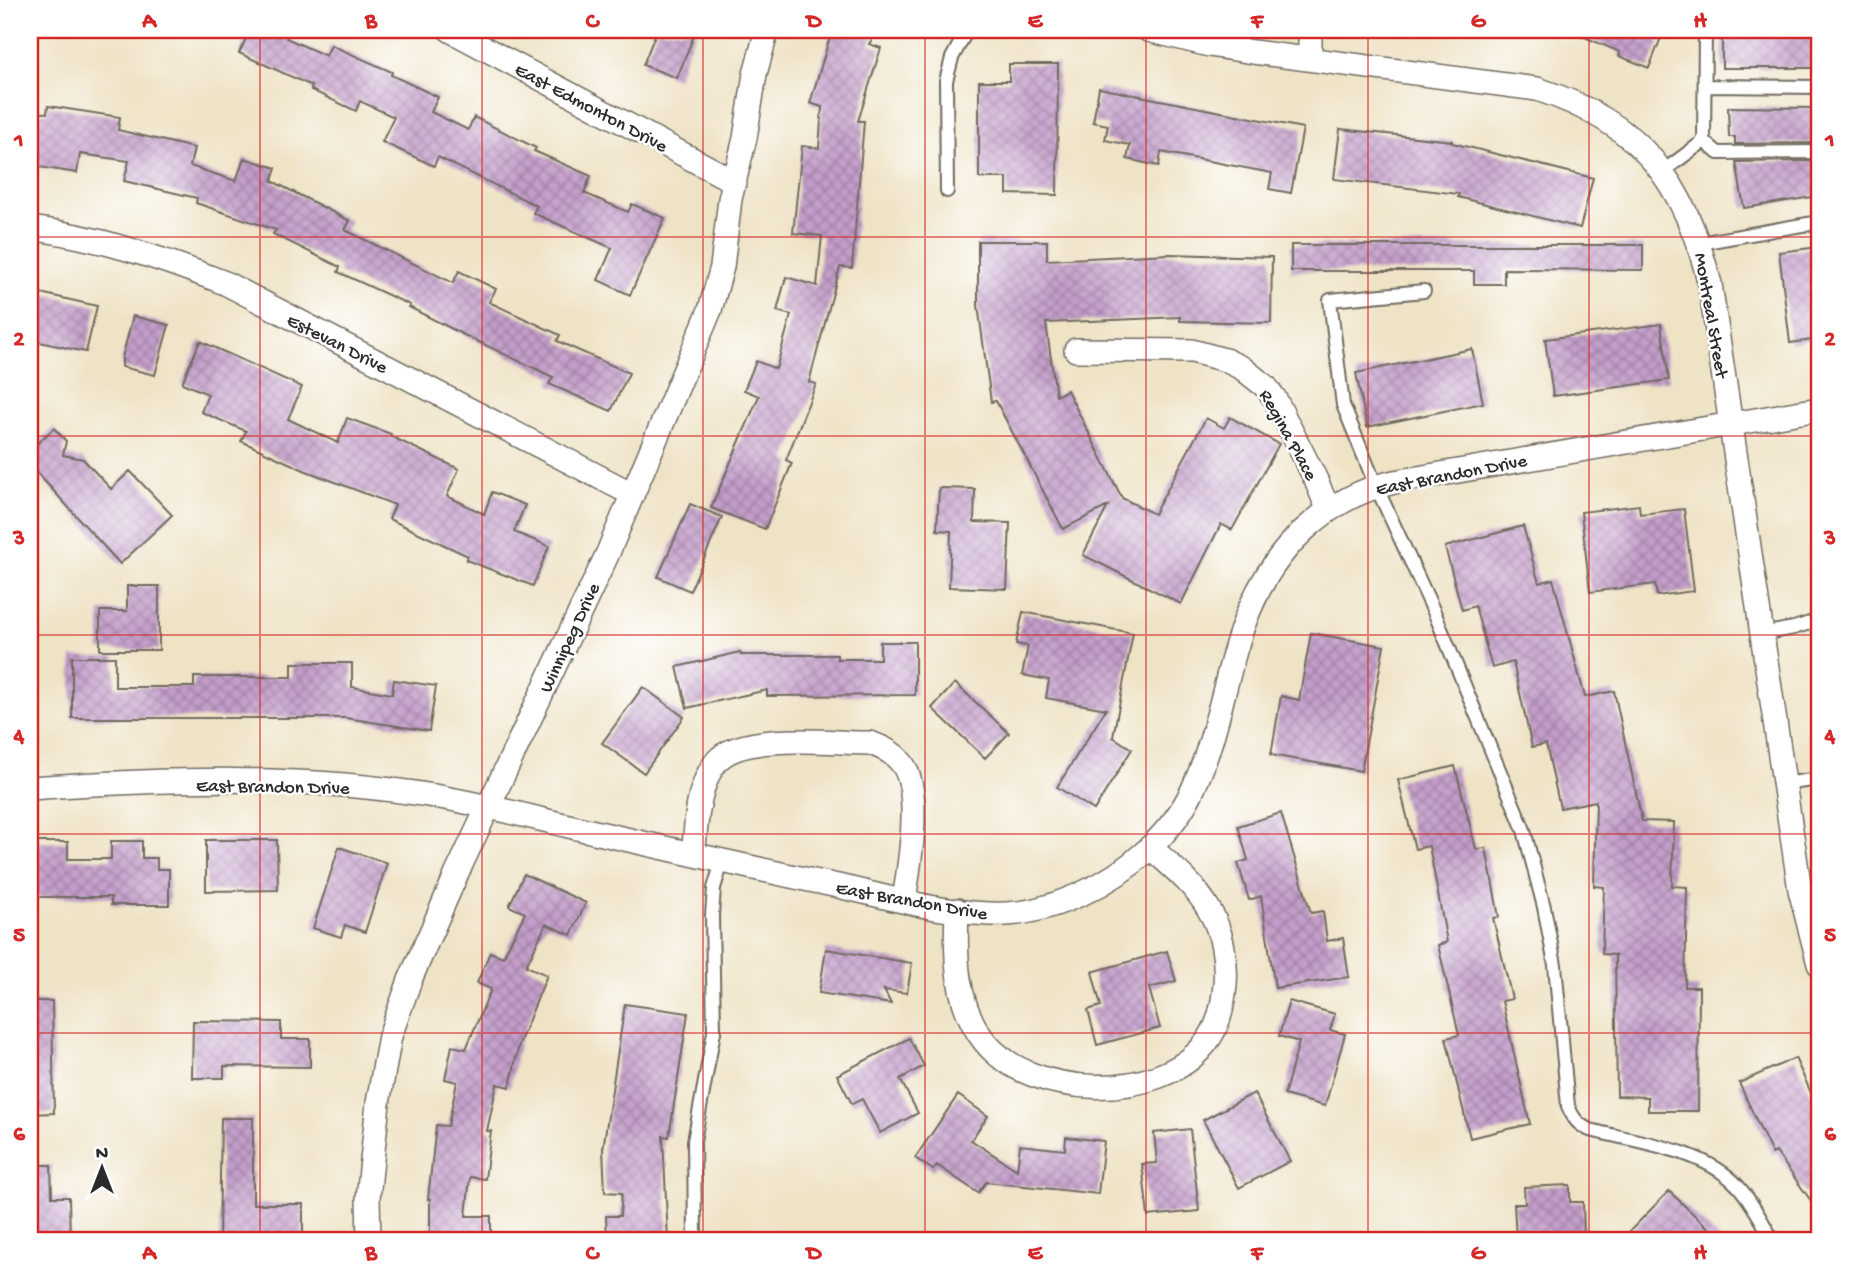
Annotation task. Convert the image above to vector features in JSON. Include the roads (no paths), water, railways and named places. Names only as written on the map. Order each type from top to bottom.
[{"type":"street","name":"East Edmonton Drive","points":[[450,30],[735,181]]},
{"type":"street","name":"Winnipeg Drive","points":[[369,1240],[368,1198],[378,1103],[390,1036],[410,980],[488,807],[607,555],[709,310],[722,267],[730,199],[767,30]]},
{"type":"street","name":"Montreal Street","points":[[1148,30],[1209,45],[1505,83],[1556,95],[1595,112],[1625,131],[1662,172],[1687,211],[1710,284],[1800,890],[1819,964]]},
{"type":"street","points":[[1310,30],[1310,59]]},
{"type":"street","name":"Estevan Drive","points":[[30,228],[107,242],[167,260],[225,283],[632,494]]},
{"type":"street","name":"Regina Place","points":[[1076,350],[1192,351],[1226,360],[1242,368],[1266,387],[1275,399],[1328,509]]},
{"type":"street","name":"East Brandon Drive","points":[[30,788],[106,783],[320,782],[435,796],[722,862],[957,910],[1009,914],[1037,910],[1065,901],[1112,877],[1150,846],[1173,820],[1192,792],[1214,726],[1238,637],[1257,590],[1289,545],[1328,509],[1376,486],[1819,409]]},
{"type":"street","points":[[693,854],[704,785],[711,769],[721,757],[739,748],[765,743],[870,743],[884,748],[896,757],[905,769],[910,783],[912,835],[904,900]]},
{"type":"street","points":[[957,910],[955,947],[962,991],[984,1040],[1000,1058],[1024,1072],[1054,1082],[1082,1086],[1141,1082],[1168,1074],[1197,1053],[1218,1022],[1226,975],[1218,929],[1208,908],[1192,887],[1150,846]]},
{"type":"lane","points":[[947,191],[946,82],[952,58],[967,30]]},
{"type":"lane","points":[[1705,30],[1704,141],[1717,153],[1819,152]]},
{"type":"lane","points":[[1705,86],[1819,87]]},
{"type":"lane","points":[[1662,172],[1704,141]]},
{"type":"lane","points":[[1699,243],[1819,222]]},
{"type":"lane","points":[[1424,291],[1330,300],[1343,405],[1376,486],[1435,614],[1524,830],[1544,907],[1555,965],[1568,1106],[1581,1126],[1590,1130],[1692,1156],[1716,1168],[1747,1197],[1773,1240]]},
{"type":"lane","points":[[1761,634],[1819,620]]},
{"type":"lane","points":[[1784,784],[1819,779]]},
{"type":"lane","points":[[695,1240],[694,1141],[714,1032],[712,915],[714,888],[722,862]]}]
